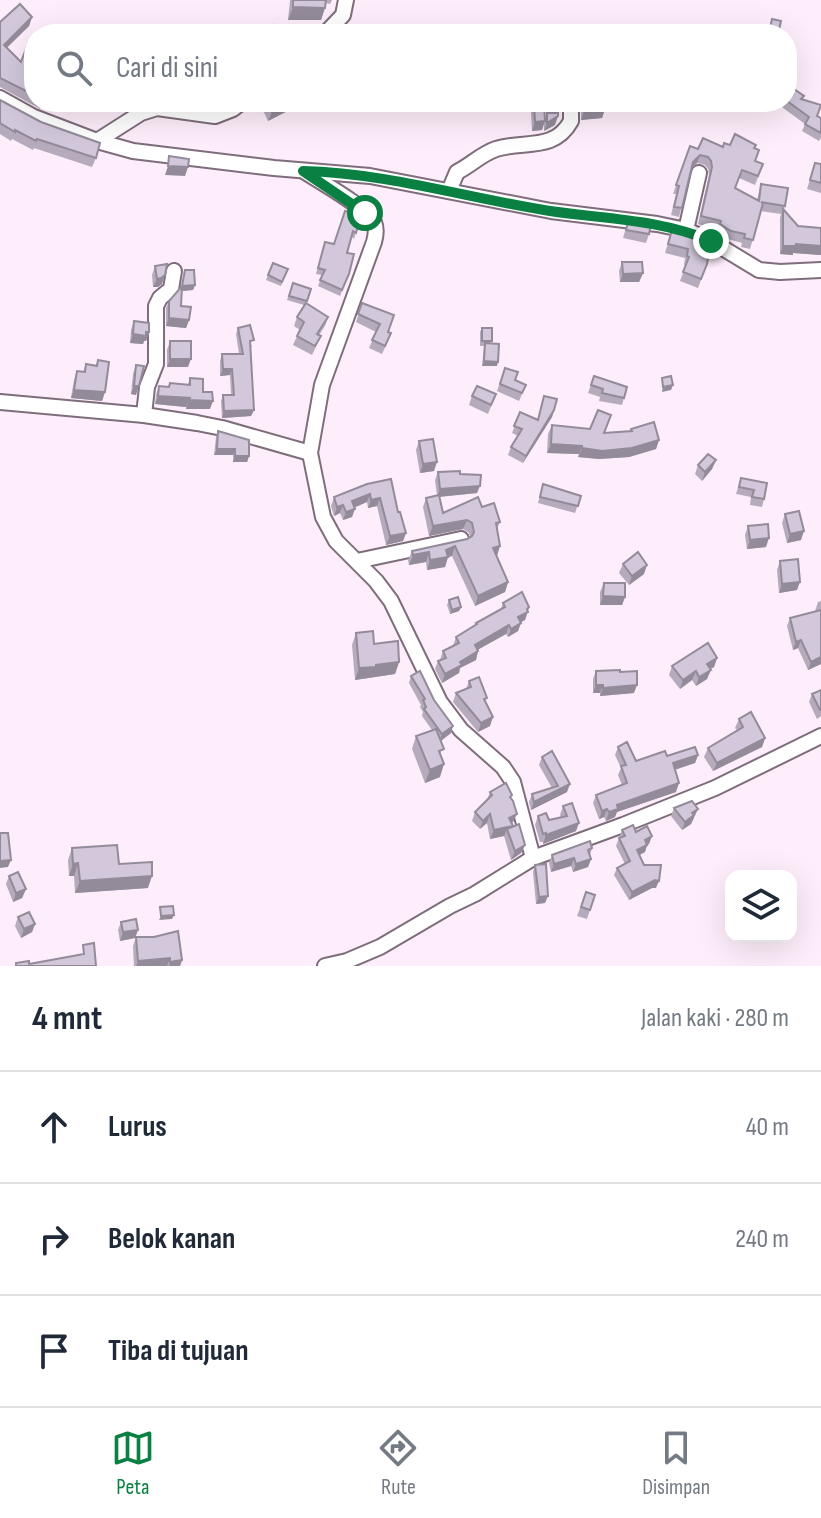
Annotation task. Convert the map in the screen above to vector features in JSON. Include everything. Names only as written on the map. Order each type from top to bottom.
[{"type":"street","points":[[0,98],[24,113],[97,141],[140,153],[370,176],[540,209],[638,221],[686,230],[759,270],[821,270]]},
{"type":"street","points":[[97,141],[144,112]]},
{"type":"street","points":[[186,112],[215,116],[225,112]]},
{"type":"street","points":[[449,191],[457,172],[487,153],[516,145],[550,142],[557,138],[571,121],[571,112]]},
{"type":"street","points":[[303,171],[365,213],[376,226],[322,385],[310,453],[323,517],[336,541],[376,581],[391,601],[440,702],[461,730],[509,775],[533,858]]},
{"type":"street","points":[[686,230],[699,173]]},
{"type":"street","points":[[144,415],[147,387],[156,364],[156,306],[171,289],[174,271]]},
{"type":"street","points":[[0,402],[144,415],[222,428],[310,453]]},
{"type":"street","points":[[357,561],[461,539]]},
{"type":"street","points":[[325,966],[347,961],[380,947],[533,858],[715,788],[821,736]]},
{"type":"building","points":[[293,0],[326,0],[325,8],[293,7]]},
{"type":"building","points":[[20,4],[32,17],[4,45],[21,62],[24,54],[24,90],[0,78],[0,22]]},
{"type":"building","points":[[797,91],[804,96],[801,99],[821,105],[817,116],[821,118],[821,133],[805,124],[809,117],[797,108]]},
{"type":"building","points":[[0,100],[41,122],[100,143],[96,158],[36,141],[0,123]]},
{"type":"building","points":[[534,112],[544,112],[545,121],[535,122]]},
{"type":"building","points":[[547,113],[558,113],[558,116],[547,123]]},
{"type":"building","points":[[735,134],[756,145],[754,148],[759,150],[755,161],[763,164],[758,176],[742,170],[735,188],[759,201],[761,184],[788,188],[785,206],[761,202],[753,240],[744,238],[745,234],[731,231],[720,224],[721,221],[701,216],[712,167],[708,157],[700,155],[693,162],[682,208],[674,207],[679,186],[676,185],[690,146],[698,149],[703,138],[723,147],[724,143],[730,145]]},
{"type":"building","points":[[169,156],[189,159],[188,167],[168,166]]},
{"type":"building","points":[[815,163],[821,164],[821,183],[810,180]]},
{"type":"building","points":[[783,209],[798,226],[821,228],[821,246],[783,246]]},
{"type":"building","points":[[345,211],[361,215],[347,253],[354,254],[342,290],[320,280],[325,270],[318,268],[325,242],[334,244]]},
{"type":"building","points":[[628,221],[651,224],[649,234],[626,230]]},
{"type":"building","points":[[672,230],[711,242],[701,279],[683,272],[689,257],[688,249],[668,244]]},
{"type":"building","points":[[622,262],[642,262],[643,273],[623,274]]},
{"type":"building","points":[[273,263],[288,269],[282,282],[268,275]]},
{"type":"building","points":[[167,264],[165,275],[157,279],[155,266]]},
{"type":"building","points":[[185,270],[194,270],[195,285],[182,286]]},
{"type":"building","points":[[293,283],[311,289],[307,301],[289,296]]},
{"type":"building","points":[[182,286],[181,306],[191,307],[189,320],[169,318],[169,301]]},
{"type":"building","points":[[306,303],[328,317],[317,334],[321,336],[315,346],[297,336],[304,322],[297,317]]},
{"type":"building","points":[[362,303],[394,315],[385,346],[372,340],[380,324],[358,314]]},
{"type":"building","points":[[134,321],[149,323],[146,336],[133,334]]},
{"type":"building","points":[[250,325],[254,340],[250,341],[254,410],[224,411],[223,395],[234,395],[232,369],[223,369],[222,354],[243,354],[238,328]]},
{"type":"building","points":[[482,328],[492,328],[492,341],[482,341]]},
{"type":"building","points":[[170,341],[191,341],[191,359],[170,359]]},
{"type":"building","points":[[485,343],[499,344],[498,362],[484,361]]},
{"type":"building","points":[[98,360],[109,362],[105,392],[74,390],[77,371],[85,372],[86,364],[97,366]]},
{"type":"building","points":[[136,365],[144,366],[139,386],[134,386]]},
{"type":"building","points":[[505,368],[518,372],[515,380],[526,385],[522,393],[500,384]]},
{"type":"building","points":[[594,376],[627,387],[624,398],[602,393],[603,389],[591,385]]},
{"type":"building","points":[[671,376],[673,385],[663,387],[662,378]]},
{"type":"building","points":[[190,378],[203,379],[203,392],[212,392],[213,401],[158,396],[159,386],[169,387],[170,383],[190,385]]},
{"type":"building","points":[[477,386],[496,394],[491,405],[472,396]]},
{"type":"building","points":[[544,396],[557,399],[554,410],[526,456],[511,447],[522,429],[514,426],[520,412],[538,420]]},
{"type":"building","points":[[598,410],[611,415],[604,433],[632,431],[654,422],[659,440],[632,448],[602,451],[551,444],[552,425],[590,429]]},
{"type":"building","points":[[218,431],[249,440],[249,456],[235,456],[235,449],[217,449]]},
{"type":"building","points":[[433,439],[437,462],[423,464],[419,441]]},
{"type":"building","points":[[708,454],[716,460],[705,472],[698,465]]},
{"type":"building","points":[[460,471],[460,474],[481,475],[480,486],[440,489],[438,472]]},
{"type":"building","points":[[741,478],[767,483],[764,499],[752,497],[754,490],[739,487]]},
{"type":"building","points":[[391,479],[406,533],[390,536],[380,498],[371,500],[370,494],[352,501],[355,509],[346,512],[343,505],[337,507],[334,497],[367,484]]},
{"type":"building","points":[[543,484],[581,496],[578,506],[540,497]]},
{"type":"building","points":[[439,495],[443,513],[478,497],[482,507],[494,503],[500,522],[496,523],[500,546],[493,548],[508,582],[478,596],[455,546],[446,550],[448,557],[430,560],[429,552],[413,555],[412,551],[467,539],[474,532],[472,523],[467,520],[433,526],[426,498]]},
{"type":"building","points":[[799,511],[804,531],[790,534],[785,514]]},
{"type":"building","points":[[768,524],[769,538],[750,540],[748,526]]},
{"type":"building","points":[[638,552],[647,565],[632,576],[623,564]]},
{"type":"building","points":[[798,559],[800,582],[782,584],[780,561]]},
{"type":"building","points":[[604,583],[625,583],[625,597],[603,596]]},
{"type":"building","points":[[522,592],[529,607],[528,612],[518,617],[521,623],[511,629],[509,625],[475,645],[478,651],[445,674],[438,661],[446,658],[443,651],[459,643],[456,637],[505,607],[503,603]]},
{"type":"building","points":[[458,597],[461,607],[452,610],[449,600]]},
{"type":"building","points":[[821,610],[821,657],[811,662],[801,640],[796,642],[790,618]]},
{"type":"building","points":[[373,631],[374,644],[398,641],[399,662],[359,668],[356,633]]},
{"type":"building","points":[[708,643],[717,658],[707,664],[711,670],[699,677],[696,671],[683,680],[672,666]]},
{"type":"building","points":[[420,671],[434,700],[453,726],[442,734],[424,709],[425,699],[411,676]]},
{"type":"building","points":[[596,671],[637,671],[637,685],[603,688],[603,685],[596,685]]},
{"type":"building","points":[[479,677],[487,698],[484,699],[493,717],[481,723],[456,693],[471,687],[469,681]]},
{"type":"building","points":[[821,690],[821,710],[820,710],[812,694]]},
{"type":"building","points":[[751,712],[765,738],[717,763],[708,748],[743,727],[739,719]]},
{"type":"building","points":[[436,729],[444,749],[439,751],[444,764],[430,770],[416,736]]},
{"type":"building","points":[[627,742],[636,761],[665,751],[667,756],[695,747],[698,755],[673,763],[679,783],[617,805],[618,809],[602,811],[596,795],[627,783],[621,766],[626,765],[618,747]]},
{"type":"building","points":[[552,751],[570,784],[534,802],[532,794],[558,786],[542,757]]},
{"type":"building","points":[[506,783],[517,814],[509,818],[513,826],[494,830],[490,814],[483,821],[475,812],[492,795],[490,792]]},
{"type":"building","points":[[692,801],[698,809],[685,822],[674,808]]},
{"type":"building","points":[[572,803],[579,823],[543,834],[538,816],[546,813],[549,820],[567,816],[563,806]]},
{"type":"building","points":[[519,824],[525,845],[515,851],[507,829]]},
{"type":"building","points":[[633,825],[636,832],[647,826],[652,836],[645,840],[647,845],[637,850],[644,865],[661,865],[659,881],[655,880],[632,892],[617,868],[630,861],[619,838],[625,836],[622,830]]},
{"type":"building","points":[[0,833],[8,833],[11,860],[0,861]]},
{"type":"building","points":[[590,841],[592,848],[588,850],[591,859],[576,864],[574,858],[554,864],[552,855]]},
{"type":"building","points":[[117,845],[119,864],[152,862],[152,876],[80,881],[78,863],[73,864],[72,848]]},
{"type":"building","points":[[546,864],[548,896],[539,897],[535,865]]},
{"type":"building","points":[[18,872],[26,889],[16,893],[9,876]]},
{"type":"building","points":[[586,892],[595,895],[590,910],[581,907]]},
{"type":"building","points":[[173,906],[174,915],[161,916],[160,907]]},
{"type":"building","points":[[29,912],[35,924],[24,929],[18,917]]},
{"type":"building","points":[[136,919],[138,930],[123,932],[121,922]]},
{"type":"building","points":[[178,931],[182,960],[138,961],[136,937],[154,937]]},
{"type":"building","points":[[94,943],[96,966],[16,966],[16,963],[29,961],[29,964],[84,954],[83,945]]},
{"type":"route","points":[[365,213],[303,171],[370,176],[551,211],[657,224],[686,230],[711,241]]}]
